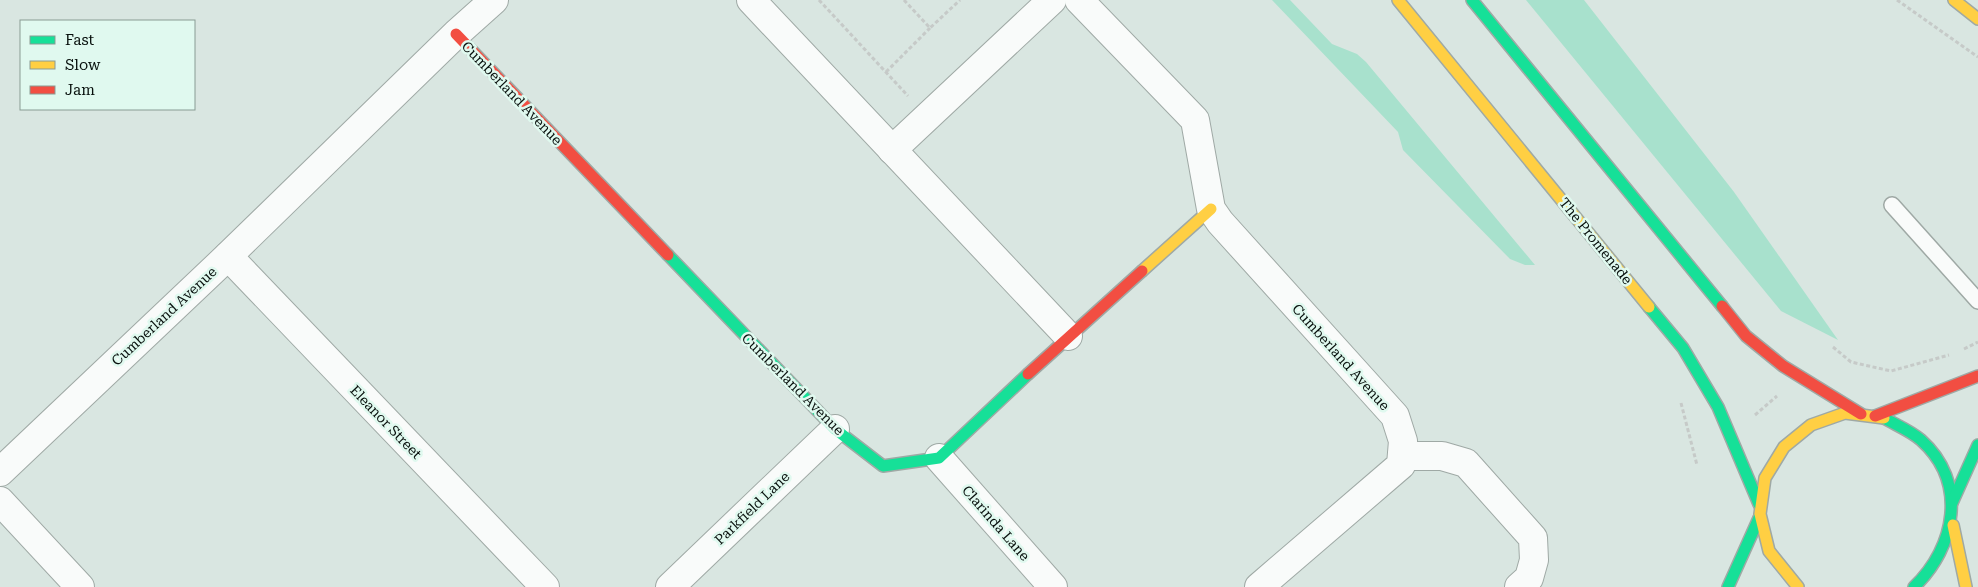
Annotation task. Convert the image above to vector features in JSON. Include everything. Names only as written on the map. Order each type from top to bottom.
[{"type":"main road","name":"The Promenade","points":[[1398,0],[1683,348],[1718,407],[1759,504]]},
{"type":"main road","points":[[1472,0],[1746,336],[1783,366],[1861,414]]},
{"type":"main road","points":[[1954,0],[1978,18]]},
{"type":"main road","name":"Cumberland Avenue","points":[[456,34],[835,429],[883,466],[939,458]]},
{"type":"main road","points":[[939,458],[1068,336],[1211,209]]},
{"type":"main road","points":[[1875,416],[1978,376]]},
{"type":"main road","points":[[1798,587],[1779,569],[1771,557],[1761,532],[1759,504],[1765,477],[1770,464],[1787,442],[1808,426],[1821,420],[1847,414],[1861,414],[1888,420],[1912,433],[1932,452],[1945,476],[1952,503],[1950,530],[1941,556],[1924,578],[1914,587]]},
{"type":"main road","points":[[1952,503],[1978,445]]},
{"type":"main road","points":[[1952,516],[1966,587]]},
{"type":"main road","points":[[1728,587],[1760,518]]},
{"type":"street","name":"Cumberland Avenue","points":[[0,472],[228,256],[456,34],[494,0]]},
{"type":"street","points":[[751,0],[1068,336]]},
{"type":"street","points":[[892,150],[1052,0]]},
{"type":"street","points":[[1079,0],[1195,120],[1211,209]]},
{"type":"street","name":"Cumberland Avenue","points":[[1211,209],[1395,416],[1403,441],[1402,456]]},
{"type":"street","name":"Eleanor Street","points":[[228,256],[544,587]]},
{"type":"street","name":"Parkfield Lane","points":[[670,587],[835,429]]},
{"type":"street","points":[[1259,587],[1401,465],[1402,456],[1442,456],[1466,463],[1533,538],[1534,560],[1529,578],[1519,587]]},
{"type":"street","name":"Clarinda Lane","points":[[939,458],[1053,587]]},
{"type":"street","points":[[0,501],[80,587]]},
{"type":"lane","points":[[1892,205],[1978,301]]},
{"type":"path","points":[[819,0],[928,117]]},
{"type":"path","points":[[904,0],[930,28]]},
{"type":"path","points":[[886,72],[960,0]]},
{"type":"path","points":[[1897,0],[1978,57]]},
{"type":"path","points":[[1963,349],[1978,342]]},
{"type":"path","points":[[1833,347],[1851,362],[1891,371],[1955,353]]},
{"type":"path","points":[[1755,415],[1784,390]]},
{"type":"green space","points":[[1272,0],[1290,0],[1332,44],[1357,54],[1366,62],[1535,265],[1525,265],[1510,259],[1403,150],[1398,132]]},
{"type":"green space","points":[[1526,0],[1584,0],[1734,192],[1838,340],[1781,311]]},
{"type":"traffic: fast","points":[[1472,0],[1722,306]]},
{"type":"traffic: fast","points":[[668,255],[835,429],[883,466],[939,458],[1028,374]]},
{"type":"traffic: fast","points":[[1649,307],[1683,348],[1718,407],[1759,504]]},
{"type":"traffic: fast","points":[[1884,418],[1917,437],[1936,457],[1946,475],[1951,494],[1951,514],[1947,534],[1939,553],[1928,571],[1914,587]]},
{"type":"traffic: fast","points":[[1952,503],[1978,445]]},
{"type":"traffic: fast","points":[[1728,587],[1759,518]]},
{"type":"traffic: slow","points":[[1398,0],[1649,307]]},
{"type":"traffic: slow","points":[[1954,0],[1978,19]]},
{"type":"traffic: slow","points":[[1142,271],[1211,209]]},
{"type":"traffic: slow","points":[[1798,587],[1769,551],[1760,514],[1765,478],[1784,447],[1811,425],[1845,413],[1884,418]]},
{"type":"traffic: slow","points":[[1953,525],[1966,587]]},
{"type":"traffic: jam","points":[[456,34],[668,255]]},
{"type":"traffic: jam","points":[[1028,374],[1142,271]]},
{"type":"traffic: jam","points":[[1722,306],[1746,336],[1783,366],[1861,414]]},
{"type":"traffic: jam","points":[[1875,416],[1978,376]]}]
